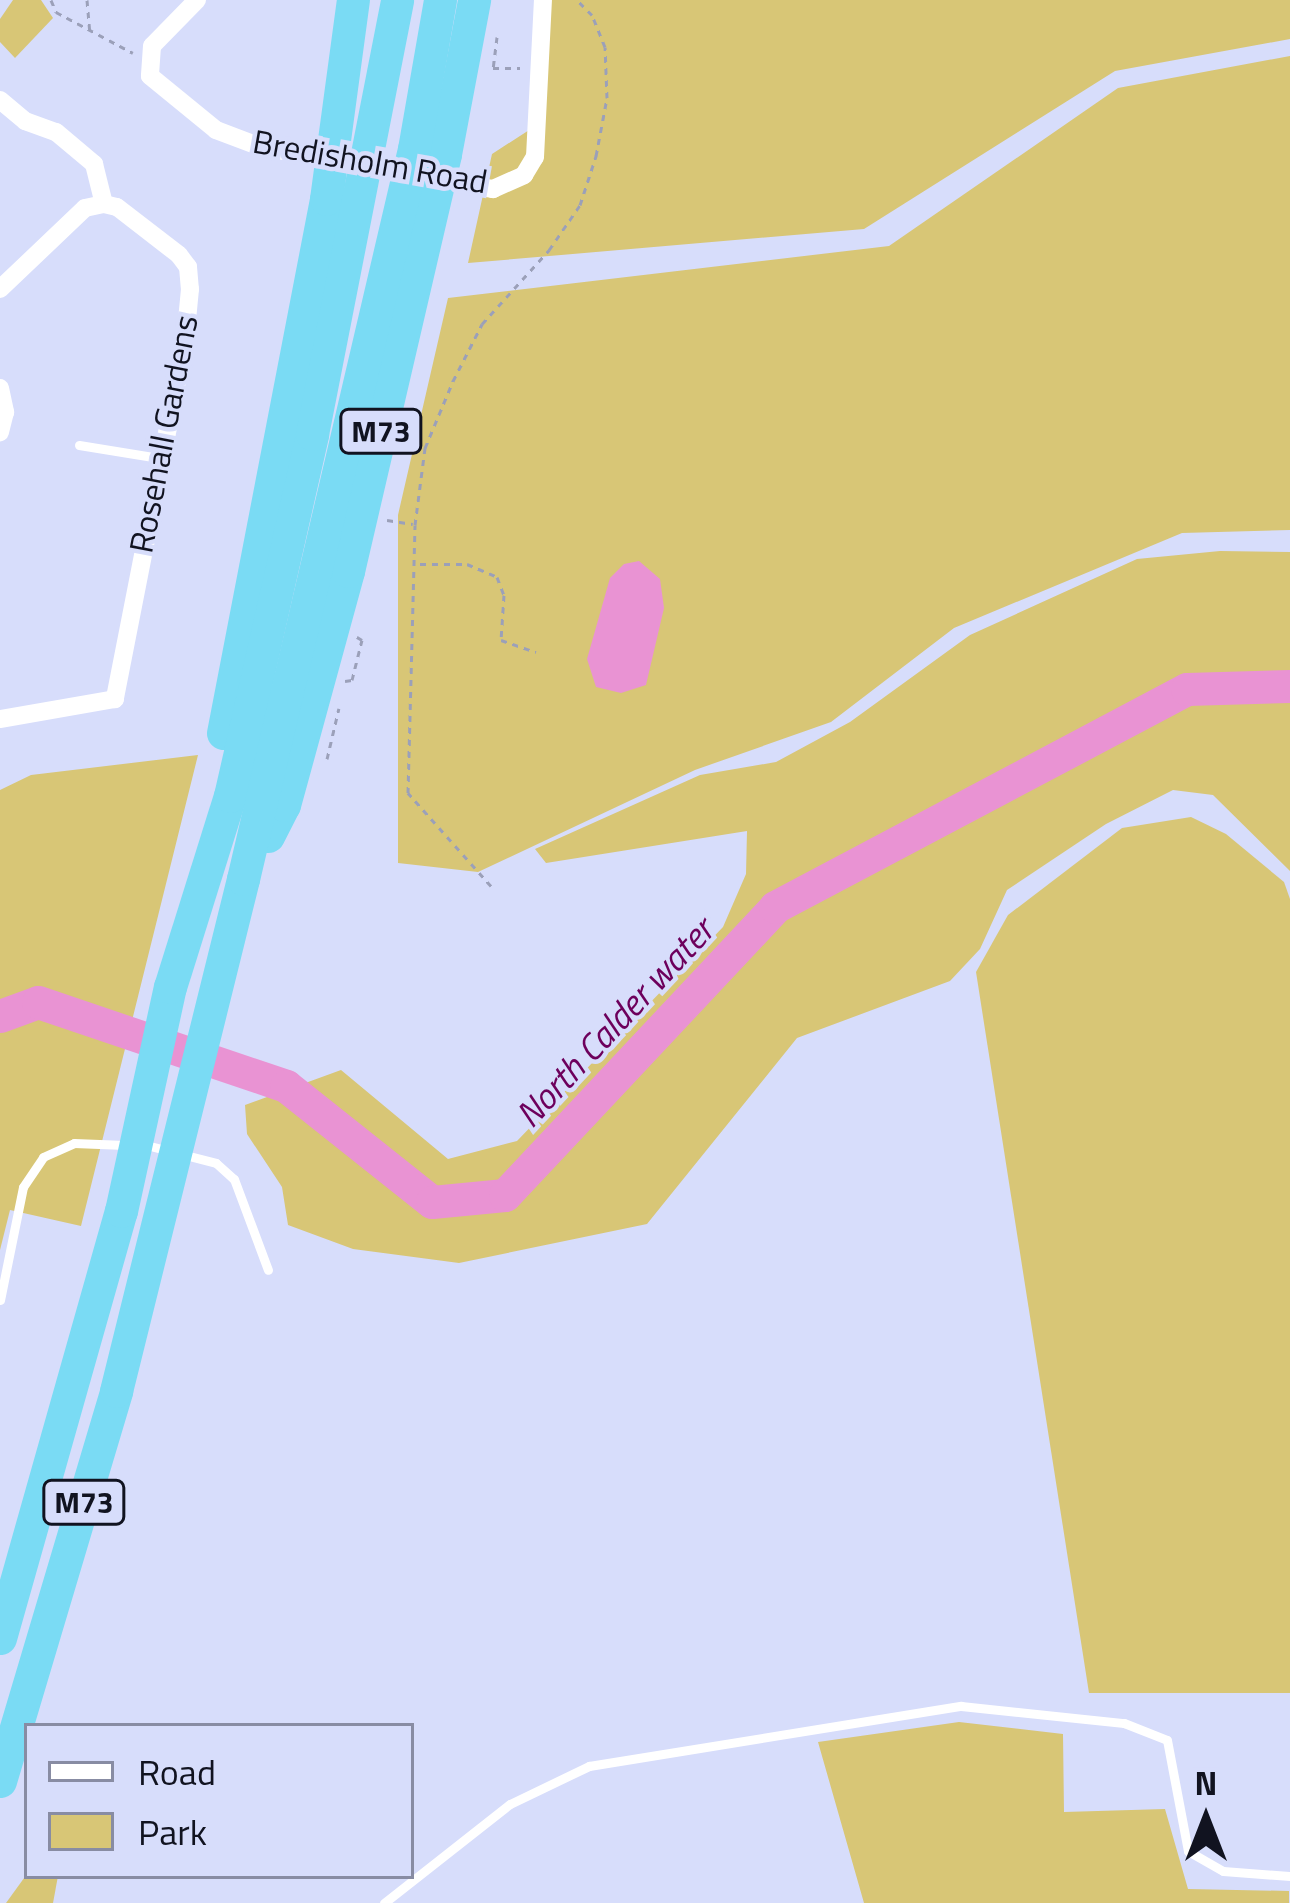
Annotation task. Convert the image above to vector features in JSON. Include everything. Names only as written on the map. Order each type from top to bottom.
[{"type":"highway","points":[[207,847],[344,89],[353,0]]},
{"type":"highway","points":[[312,434],[364,0]]},
{"type":"highway","name":"M73","points":[[0,1638],[121,1211],[207,847],[260,670],[312,434],[397,0]]},
{"type":"highway","name":"M73","points":[[0,1781],[116,1391],[156,1219],[251,862],[414,149],[440,0]]},
{"type":"highway","name":"M73","points":[[251,862],[284,805],[348,571],[445,154],[474,0]]},
{"type":"street","points":[[148,59],[165,29],[197,0]]},
{"type":"street","name":"Bredisholm Road","points":[[148,59],[150,76],[187,112],[261,147],[493,189],[532,167],[543,0]]},
{"type":"street","points":[[0,100],[25,121],[56,132],[94,164],[104,204],[85,208],[0,289]]},
{"type":"street","name":"Rosehall Gardens","points":[[0,719],[115,699],[185,341],[188,267],[117,207],[104,204]]},
{"type":"street","points":[[0,388],[4,412],[0,432]]},
{"type":"lane","points":[[79,445],[159,458]]},
{"type":"lane","points":[[0,1300],[23,1187],[43,1157],[74,1143],[150,1146],[216,1163],[234,1179],[268,1270]]},
{"type":"lane","points":[[384,1903],[510,1804],[590,1766],[961,1706],[1124,1724],[1168,1740],[1188,1851],[1223,1871],[1290,1876]]},
{"type":"path","points":[[52,0],[56,12],[90,34],[148,59]]},
{"type":"path","points":[[87,0],[90,34]]},
{"type":"path","points":[[490,886],[408,793],[418,564],[415,525],[425,448],[453,381],[482,324],[549,250],[580,205],[596,156],[607,98],[605,47],[592,14],[577,0]]},
{"type":"path","points":[[490,35],[500,37],[493,68],[539,68]]},
{"type":"path","points":[[384,520],[415,525]]},
{"type":"path","points":[[418,564],[466,564],[497,577],[504,595],[501,640],[536,652]]},
{"type":"path","points":[[327,759],[346,678],[352,680],[362,640],[357,638],[361,619]]},
{"type":"green space","points":[[13,0],[41,0],[53,18],[15,58],[0,42],[0,19]]},
{"type":"green space","points":[[549,0],[1290,0],[1290,39],[1115,71],[864,229],[468,263],[492,154],[543,121]]},
{"type":"green space","points":[[1290,56],[1290,530],[1182,533],[954,628],[831,722],[695,770],[478,872],[398,863],[398,515],[448,298],[889,246],[1118,88]]},
{"type":"green space","points":[[1220,551],[1290,552],[1290,871],[1213,795],[1173,790],[1106,824],[1007,890],[980,949],[950,981],[797,1038],[647,1224],[459,1263],[353,1249],[288,1225],[282,1187],[247,1134],[245,1105],[341,1070],[448,1159],[517,1141],[723,927],[746,874],[747,831],[546,863],[535,849],[700,775],[776,762],[850,722],[970,635],[1137,559]]},
{"type":"green space","points":[[198,755],[81,1226],[10,1210],[0,1250],[0,790],[31,775]]},
{"type":"green space","points":[[1191,817],[1226,834],[1284,882],[1290,899],[1290,1693],[1089,1693],[976,972],[1008,915],[1122,828]]},
{"type":"green space","points":[[959,1722],[1063,1734],[1064,1812],[1165,1809],[1188,1889],[1289,1891],[1289,1903],[864,1903],[818,1742]]},
{"type":"green space","points":[[24,1878],[57,1879],[53,1903],[6,1903]]},
{"type":"shaded area","points":[[639,561],[660,579],[664,608],[646,685],[621,693],[596,687],[587,659],[610,578],[624,564]]},
{"type":"waterway","name":"North Calder water","points":[[0,1016],[38,1002],[286,1086],[432,1202],[505,1195],[775,907],[1187,689],[1290,686]]}]
